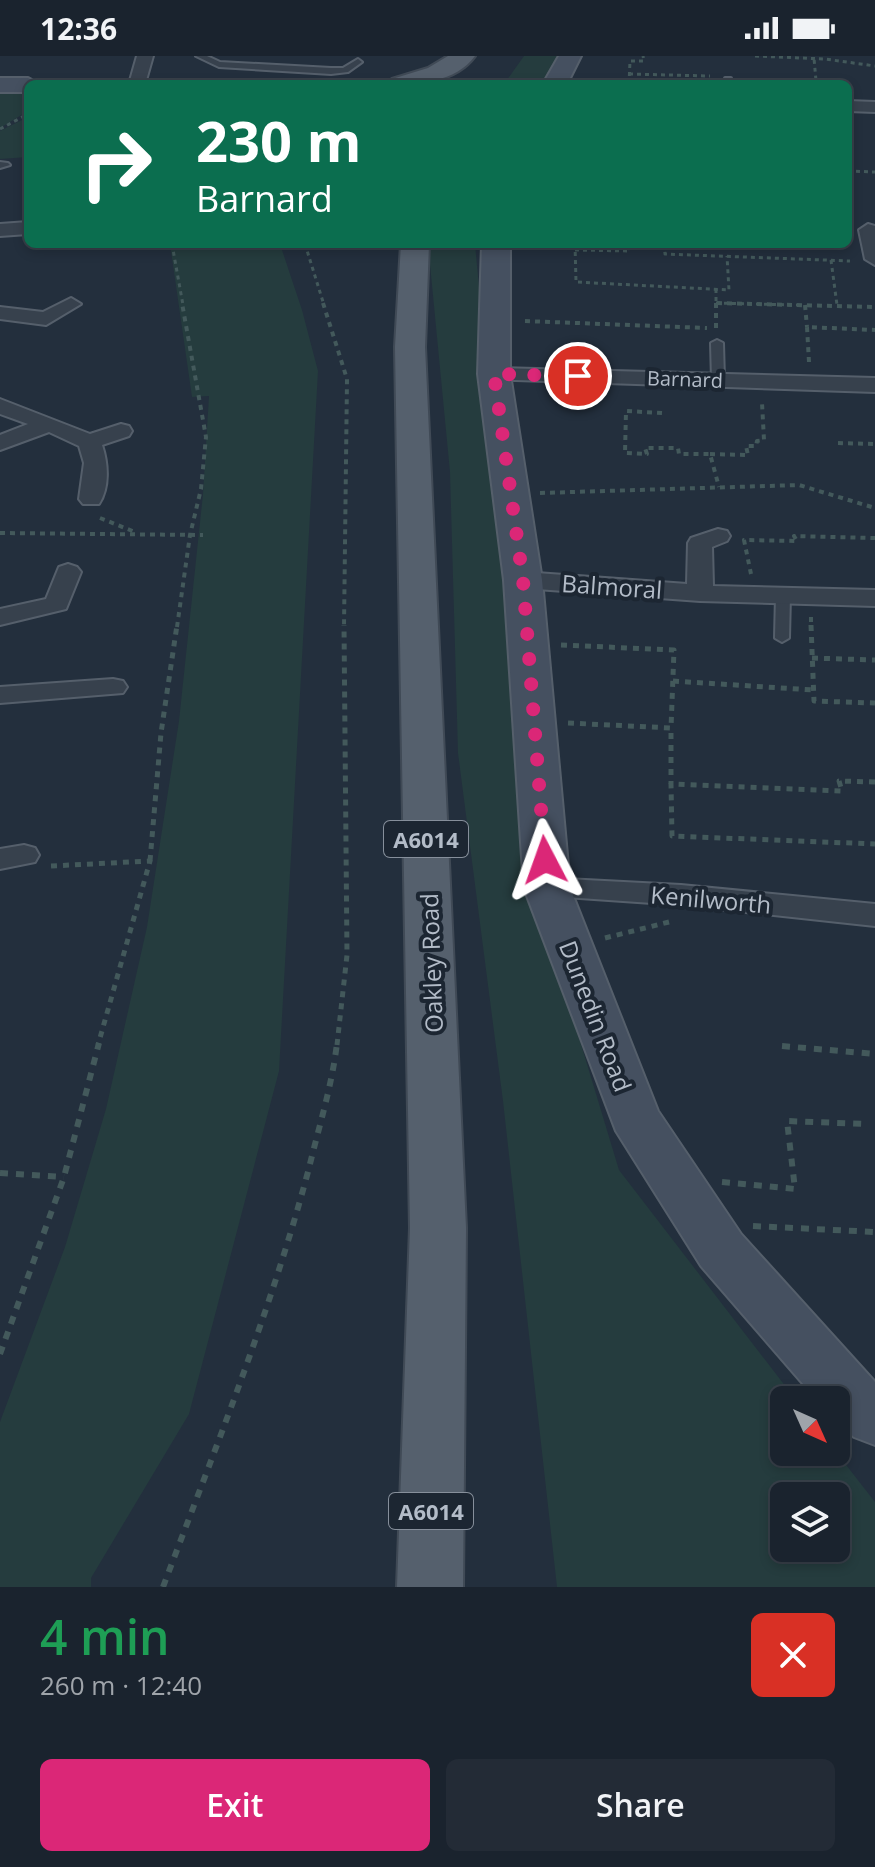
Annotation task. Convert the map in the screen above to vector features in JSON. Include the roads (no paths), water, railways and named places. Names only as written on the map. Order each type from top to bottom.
[{"type":"main road","points":[[413,80],[473,59]]},
{"type":"main road","points":[[452,80],[473,59]]},
{"type":"main road","name":"Oakley Road","points":[[415,248],[410,347],[438,1228],[430,1587]]},
{"type":"street","points":[[138,80],[145,56]]},
{"type":"street","points":[[557,80],[570,56]]},
{"type":"street","points":[[0,85],[24,85]]},
{"type":"street","points":[[852,106],[875,107]]},
{"type":"street","points":[[0,230],[24,228]]},
{"type":"street","points":[[864,230],[868,260]]},
{"type":"street","name":"Dunedin Road","points":[[496,248],[494,374],[523,580],[547,888],[634,1117],[721,1250],[858,1405],[875,1419]]},
{"type":"street","points":[[0,313],[46,319],[71,304]]},
{"type":"street","name":"Barnard","points":[[494,374],[875,385]]},
{"type":"street","points":[[0,406],[89,442],[121,431]]},
{"type":"street","points":[[0,443],[48,424]]},
{"type":"street","points":[[89,442],[96,463],[91,499]]},
{"type":"street","points":[[700,593],[700,543],[718,536]]},
{"type":"street","points":[[0,617],[57,604],[68,572]]},
{"type":"street","name":"Balmoral","points":[[523,580],[700,593],[875,598]]},
{"type":"street","points":[[0,695],[113,687]]},
{"type":"street","name":"Kenilworth","points":[[547,888],[681,895],[875,915]]},
{"type":"lane","points":[[200,56],[219,64],[331,71],[345,70],[358,62]]},
{"type":"lane","points":[[717,343],[718,380]]},
{"type":"lane","points":[[782,638],[783,595]]}]
